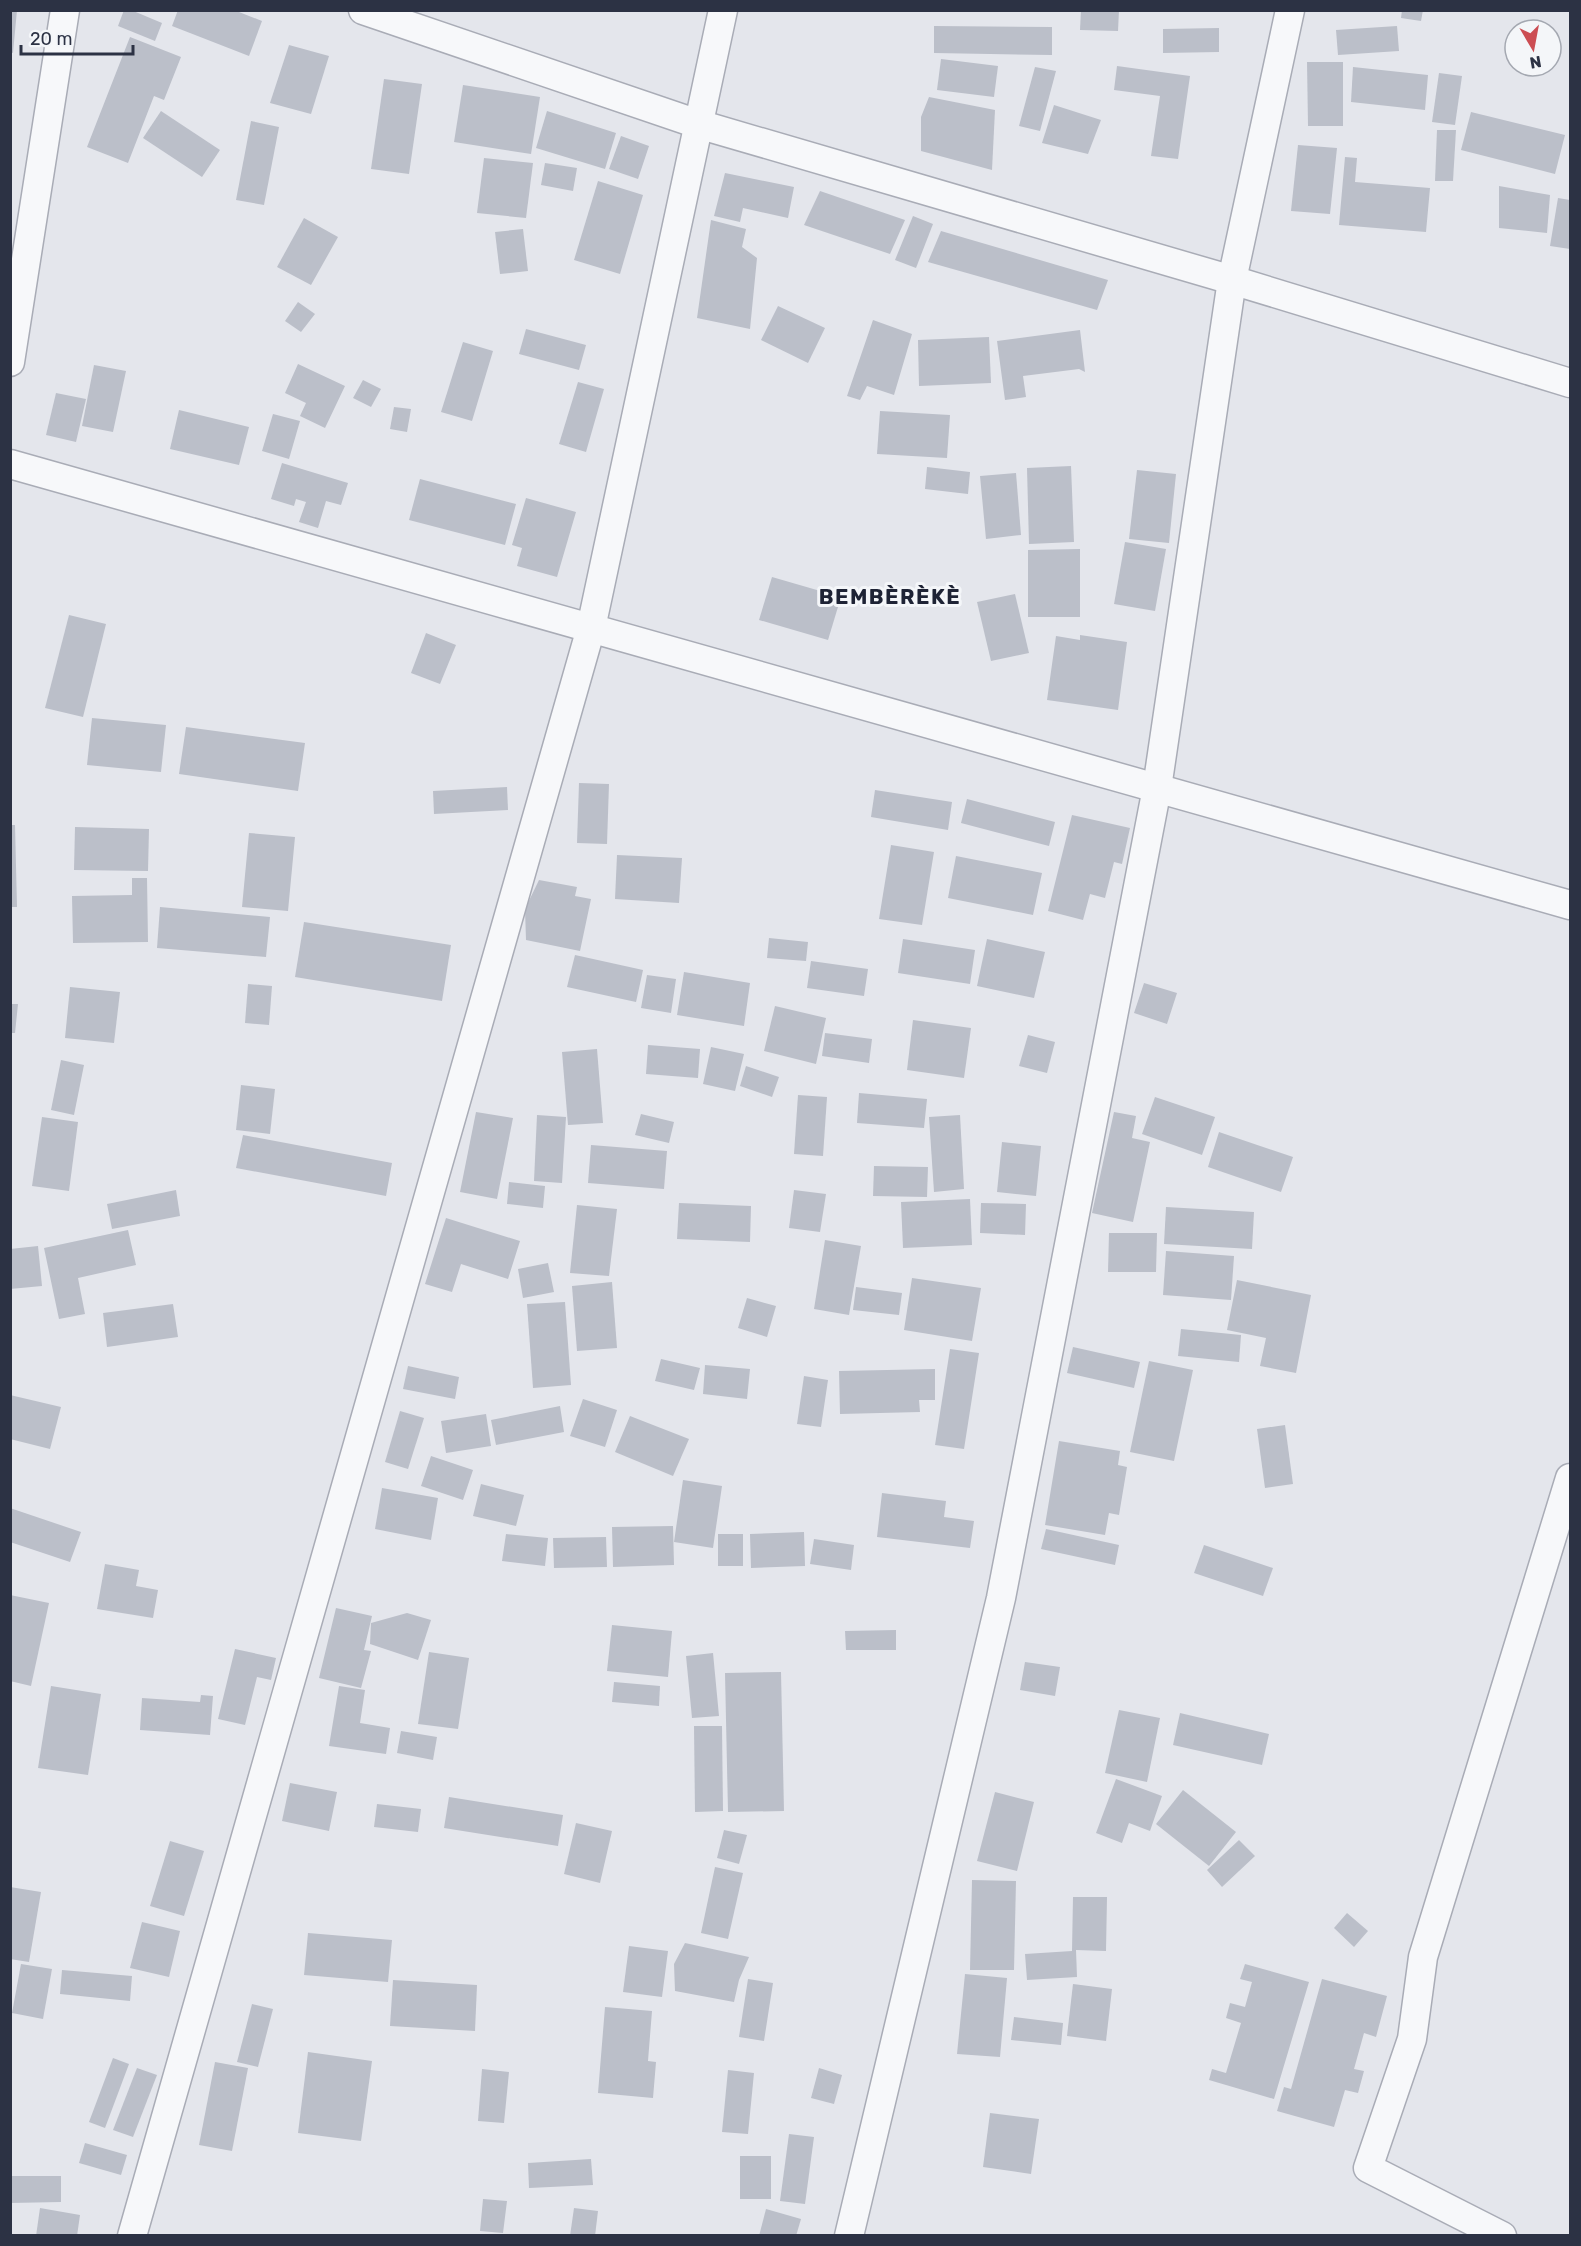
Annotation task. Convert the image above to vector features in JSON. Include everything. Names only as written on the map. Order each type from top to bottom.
[{"type":"street","points":[[10,362],[65,10]]},
{"type":"street","points":[[363,10],[698,124],[1233,280],[1570,383]]},
{"type":"street","points":[[132,2235],[591,628],[723,10]]},
{"type":"street","points":[[849,2235],[1001,1598],[1157,788],[1233,280],[1290,10]]},
{"type":"street","points":[[10,464],[1570,905]]},
{"type":"street","points":[[1502,2235],[1368,2168],[1412,2039],[1423,1957],[1570,1478]]},
{"type":"building","points":[[10,10],[17,10],[13,53],[10,52]]},
{"type":"building","points":[[124,10],[131,10],[162,23],[155,41],[118,26]]},
{"type":"building","points":[[178,10],[234,10],[262,21],[249,56],[172,26]]},
{"type":"building","points":[[1081,10],[1119,10],[1118,31],[1080,30]]},
{"type":"building","points":[[1402,10],[1423,10],[1421,21],[1401,18]]},
{"type":"building","points":[[934,26],[1052,27],[1052,55],[934,53]]},
{"type":"building","points":[[1397,26],[1399,51],[1338,55],[1336,30]]},
{"type":"building","points":[[1219,28],[1219,52],[1163,53],[1163,29]]},
{"type":"building","points":[[130,37],[181,57],[164,100],[154,96],[128,163],[87,147]]},
{"type":"building","points":[[289,45],[329,56],[311,114],[270,103]]},
{"type":"building","points":[[941,59],[998,66],[994,97],[937,90]]},
{"type":"building","points":[[1307,62],[1343,62],[1343,126],[1308,126]]},
{"type":"building","points":[[1117,66],[1190,76],[1178,159],[1151,156],[1160,96],[1114,90]]},
{"type":"building","points":[[1035,67],[1056,71],[1040,131],[1019,126]]},
{"type":"building","points":[[1353,67],[1428,75],[1425,110],[1351,102]]},
{"type":"building","points":[[1439,73],[1462,76],[1455,125],[1432,122]]},
{"type":"building","points":[[384,79],[422,84],[409,174],[371,169]]},
{"type":"building","points":[[463,85],[540,97],[531,154],[454,142]]},
{"type":"building","points":[[929,97],[995,110],[992,170],[921,151],[921,117]]},
{"type":"building","points":[[1054,105],[1101,120],[1088,154],[1042,143]]},
{"type":"building","points":[[161,111],[220,150],[202,177],[143,138]]},
{"type":"building","points":[[547,111],[616,133],[605,169],[536,148]]},
{"type":"building","points":[[1471,112],[1565,135],[1555,174],[1461,150]]},
{"type":"building","points":[[251,121],[279,127],[264,205],[236,200]]},
{"type":"building","points":[[1437,130],[1456,130],[1453,181],[1435,181]]},
{"type":"building","points":[[621,136],[649,146],[638,179],[609,169]]},
{"type":"building","points":[[1298,145],[1337,148],[1330,214],[1291,211]]},
{"type":"building","points":[[1345,157],[1357,158],[1355,182],[1430,188],[1426,232],[1339,225]]},
{"type":"building","points":[[484,158],[533,163],[526,218],[477,213]]},
{"type":"building","points":[[545,163],[577,168],[573,191],[541,185]]},
{"type":"building","points":[[725,173],[794,187],[788,218],[743,208],[740,222],[714,216]]},
{"type":"building","points":[[598,181],[643,195],[620,274],[574,260]]},
{"type":"building","points":[[1499,186],[1550,195],[1547,233],[1499,228]]},
{"type":"building","points":[[820,191],[905,220],[890,254],[804,225]]},
{"type":"building","points":[[1558,198],[1570,200],[1570,249],[1550,246]]},
{"type":"building","points":[[913,216],[933,224],[916,268],[895,260]]},
{"type":"building","points":[[304,218],[338,237],[311,285],[277,267]]},
{"type":"building","points":[[711,220],[746,229],[742,247],[757,258],[750,329],[697,318]]},
{"type":"building","points":[[523,229],[528,271],[500,274],[495,232]]},
{"type":"building","points":[[941,231],[1108,280],[1097,310],[928,262]]},
{"type":"building","points":[[298,302],[315,314],[301,332],[285,321]]},
{"type":"building","points":[[778,306],[825,328],[808,363],[761,340]]},
{"type":"building","points":[[873,320],[912,334],[894,395],[867,386],[860,400],[847,396]]},
{"type":"building","points":[[526,329],[586,345],[579,370],[519,354]]},
{"type":"building","points":[[1080,330],[1085,372],[1079,369],[1023,376],[1026,397],[1005,400],[997,341]]},
{"type":"building","points":[[989,337],[991,383],[919,386],[918,340]]},
{"type":"building","points":[[463,342],[493,351],[472,421],[441,412]]},
{"type":"building","points":[[298,364],[345,386],[325,428],[300,416],[306,403],[285,393]]},
{"type":"building","points":[[94,365],[126,371],[113,432],[82,426]]},
{"type":"building","points":[[363,380],[381,389],[371,407],[353,398]]},
{"type":"building","points":[[578,382],[604,389],[586,452],[559,444]]},
{"type":"building","points":[[56,393],[86,399],[76,442],[46,435]]},
{"type":"building","points":[[394,407],[411,409],[407,432],[390,429]]},
{"type":"building","points":[[179,410],[249,427],[239,465],[170,449]]},
{"type":"building","points":[[880,411],[950,415],[947,458],[877,454]]},
{"type":"building","points":[[273,414],[300,421],[289,459],[262,451]]},
{"type":"building","points":[[282,463],[348,483],[341,505],[326,501],[318,528],[299,522],[306,502],[296,499],[294,506],[271,499]]},
{"type":"building","points":[[1071,466],[1074,542],[1029,544],[1027,468]]},
{"type":"building","points":[[927,467],[970,472],[968,494],[925,489]]},
{"type":"building","points":[[1137,470],[1176,474],[1169,543],[1129,539]]},
{"type":"building","points":[[1016,473],[1021,535],[986,539],[980,476]]},
{"type":"building","points":[[420,479],[516,504],[505,545],[409,520]]},
{"type":"building","points":[[526,498],[576,512],[557,577],[517,566],[522,548],[512,545]]},
{"type":"building","points":[[1125,542],[1166,549],[1155,611],[1114,604]]},
{"type":"building","points":[[1080,549],[1080,617],[1028,617],[1028,550]]},
{"type":"building","points":[[772,577],[841,597],[828,640],[759,620]]},
{"type":"building","points":[[1015,594],[1029,653],[991,661],[977,602]]},
{"type":"building","points":[[69,615],[106,624],[83,717],[45,708]]},
{"type":"building","points":[[426,633],[456,645],[440,684],[411,673]]},
{"type":"building","points":[[1080,635],[1127,642],[1118,710],[1047,700],[1056,636],[1080,640]]},
{"type":"building","points":[[92,718],[166,725],[161,772],[87,765]]},
{"type":"building","points":[[186,727],[305,743],[298,791],[179,774]]},
{"type":"building","points":[[579,783],[609,784],[607,844],[577,843]]},
{"type":"building","points":[[507,787],[508,810],[434,814],[433,791]]},
{"type":"building","points":[[875,790],[952,802],[948,830],[871,817]]},
{"type":"building","points":[[967,799],[1055,822],[1049,846],[961,823]]},
{"type":"building","points":[[1072,815],[1130,828],[1122,864],[1114,862],[1105,898],[1090,894],[1083,920],[1048,911]]},
{"type":"building","points":[[10,825],[15,825],[17,907],[10,907]]},
{"type":"building","points":[[75,827],[149,829],[148,871],[74,870]]},
{"type":"building","points":[[249,833],[295,837],[288,911],[242,907]]},
{"type":"building","points":[[891,845],[934,852],[922,925],[879,919]]},
{"type":"building","points":[[617,855],[682,858],[679,903],[615,899]]},
{"type":"building","points":[[956,856],[1042,873],[1033,915],[948,898]]},
{"type":"building","points":[[132,878],[147,878],[148,942],[73,943],[72,896],[132,895]]},
{"type":"building","points":[[539,880],[577,887],[575,896],[591,899],[580,951],[526,940],[525,909]]},
{"type":"building","points":[[160,907],[270,917],[266,957],[157,948]]},
{"type":"building","points":[[304,922],[451,945],[442,1001],[295,977]]},
{"type":"building","points":[[769,938],[808,942],[806,961],[767,958]]},
{"type":"building","points":[[903,939],[975,950],[970,984],[898,973]]},
{"type":"building","points":[[987,939],[1045,952],[1034,998],[977,986]]},
{"type":"building","points":[[575,955],[643,970],[636,1002],[567,987]]},
{"type":"building","points":[[811,961],[868,969],[864,996],[807,988]]},
{"type":"building","points":[[684,972],[750,983],[744,1026],[677,1015]]},
{"type":"building","points":[[647,975],[676,979],[671,1013],[641,1008]]},
{"type":"building","points":[[1144,983],[1177,993],[1167,1024],[1134,1013]]},
{"type":"building","points":[[248,984],[272,986],[269,1025],[245,1023]]},
{"type":"building","points":[[70,987],[120,992],[114,1043],[65,1038]]},
{"type":"building","points":[[10,1004],[18,1004],[15,1033],[10,1033]]},
{"type":"building","points":[[775,1006],[826,1018],[816,1064],[764,1051]]},
{"type":"building","points":[[913,1020],[971,1028],[964,1078],[907,1070]]},
{"type":"building","points":[[825,1033],[872,1039],[869,1063],[822,1056]]},
{"type":"building","points":[[1028,1035],[1055,1042],[1047,1073],[1019,1066]]},
{"type":"building","points":[[648,1045],[700,1049],[698,1078],[646,1074]]},
{"type":"building","points":[[711,1047],[744,1054],[735,1091],[703,1084]]},
{"type":"building","points":[[597,1049],[603,1123],[568,1125],[562,1052]]},
{"type":"building","points":[[61,1060],[84,1065],[74,1115],[51,1110]]},
{"type":"building","points":[[746,1066],[779,1077],[772,1097],[740,1086]]},
{"type":"building","points":[[241,1085],[275,1089],[270,1134],[236,1130]]},
{"type":"building","points":[[859,1093],[927,1099],[924,1128],[857,1123]]},
{"type":"building","points":[[798,1095],[827,1097],[823,1156],[794,1154]]},
{"type":"building","points":[[1155,1097],[1215,1117],[1202,1155],[1142,1134]]},
{"type":"building","points":[[476,1112],[513,1118],[497,1199],[460,1192]]},
{"type":"building","points":[[1114,1112],[1136,1116],[1132,1138],[1150,1142],[1133,1222],[1092,1213]]},
{"type":"building","points":[[641,1114],[674,1122],[669,1143],[635,1135]]},
{"type":"building","points":[[537,1115],[566,1117],[562,1183],[534,1181]]},
{"type":"building","points":[[960,1115],[964,1189],[934,1192],[929,1117]]},
{"type":"building","points":[[42,1117],[78,1122],[69,1191],[32,1186]]},
{"type":"building","points":[[1219,1132],[1293,1157],[1281,1192],[1208,1167]]},
{"type":"building","points":[[243,1135],[392,1163],[386,1196],[236,1168]]},
{"type":"building","points":[[1002,1142],[1041,1146],[1036,1196],[997,1192]]},
{"type":"building","points":[[591,1145],[667,1151],[664,1189],[588,1183]]},
{"type":"building","points":[[874,1166],[928,1167],[927,1197],[873,1196]]},
{"type":"building","points":[[509,1182],[545,1186],[543,1208],[507,1204]]},
{"type":"building","points":[[176,1190],[180,1216],[112,1229],[107,1204]]},
{"type":"building","points":[[794,1190],[826,1194],[820,1232],[789,1228]]},
{"type":"building","points":[[970,1199],[972,1245],[903,1248],[901,1202]]},
{"type":"building","points":[[679,1203],[751,1206],[750,1242],[677,1239]]},
{"type":"building","points":[[981,1203],[1026,1204],[1025,1235],[980,1233]]},
{"type":"building","points":[[577,1205],[617,1209],[609,1276],[570,1273]]},
{"type":"building","points":[[1166,1207],[1254,1212],[1252,1249],[1164,1244]]},
{"type":"building","points":[[446,1218],[520,1241],[508,1279],[461,1264],[452,1292],[425,1284]]},
{"type":"building","points":[[128,1230],[136,1265],[78,1278],[85,1314],[59,1319],[44,1248]]},
{"type":"building","points":[[1109,1233],[1157,1233],[1156,1272],[1108,1272]]},
{"type":"building","points":[[825,1240],[861,1246],[849,1315],[814,1309]]},
{"type":"building","points":[[38,1246],[42,1286],[10,1289],[10,1249]]},
{"type":"building","points":[[1166,1251],[1234,1256],[1231,1300],[1163,1295]]},
{"type":"building","points":[[548,1263],[554,1292],[523,1298],[518,1269]]},
{"type":"building","points":[[912,1278],[981,1288],[972,1341],[904,1330]]},
{"type":"building","points":[[1237,1280],[1311,1295],[1296,1373],[1260,1366],[1266,1338],[1227,1330]]},
{"type":"building","points":[[612,1282],[617,1348],[577,1351],[572,1286]]},
{"type":"building","points":[[856,1287],[902,1293],[899,1315],[853,1310]]},
{"type":"building","points":[[747,1298],[776,1306],[767,1337],[738,1328]]},
{"type":"building","points":[[565,1302],[571,1385],[533,1388],[527,1304]]},
{"type":"building","points":[[173,1304],[178,1337],[107,1347],[103,1313]]},
{"type":"building","points":[[1181,1329],[1241,1335],[1239,1362],[1178,1356]]},
{"type":"building","points":[[1073,1347],[1140,1362],[1134,1388],[1067,1373]]},
{"type":"building","points":[[950,1349],[979,1353],[964,1449],[935,1445]]},
{"type":"building","points":[[661,1359],[700,1368],[694,1390],[655,1381]]},
{"type":"building","points":[[1149,1361],[1193,1370],[1174,1461],[1130,1452]]},
{"type":"building","points":[[705,1365],[750,1369],[747,1399],[703,1394]]},
{"type":"building","points":[[408,1366],[459,1377],[455,1399],[403,1389]]},
{"type":"building","points":[[935,1369],[935,1400],[919,1400],[920,1412],[840,1414],[839,1371]]},
{"type":"building","points":[[804,1376],[828,1380],[821,1427],[797,1424]]},
{"type":"building","points":[[10,1395],[61,1407],[50,1449],[10,1439]]},
{"type":"building","points":[[583,1399],[617,1410],[605,1447],[570,1436]]},
{"type":"building","points":[[560,1406],[564,1432],[496,1445],[491,1420]]},
{"type":"building","points":[[400,1411],[424,1418],[408,1469],[385,1462]]},
{"type":"building","points":[[486,1414],[491,1446],[446,1453],[441,1421]]},
{"type":"building","points":[[630,1416],[689,1439],[673,1476],[615,1452]]},
{"type":"building","points":[[1285,1425],[1293,1484],[1265,1488],[1257,1429]]},
{"type":"building","points":[[1059,1441],[1120,1451],[1118,1465],[1127,1467],[1119,1515],[1109,1513],[1105,1535],[1045,1525]]},
{"type":"building","points":[[431,1456],[473,1470],[463,1500],[421,1486]]},
{"type":"building","points":[[683,1480],[722,1486],[713,1548],[674,1542]]},
{"type":"building","points":[[481,1484],[524,1495],[516,1526],[473,1516]]},
{"type":"building","points":[[382,1488],[438,1498],[431,1540],[375,1529]]},
{"type":"building","points":[[882,1493],[946,1501],[944,1517],[974,1521],[970,1548],[877,1537]]},
{"type":"building","points":[[10,1508],[81,1532],[70,1562],[10,1542]]},
{"type":"building","points":[[673,1526],[674,1565],[613,1567],[612,1527]]},
{"type":"building","points":[[1046,1529],[1119,1545],[1115,1565],[1041,1549]]},
{"type":"building","points":[[804,1532],[805,1566],[751,1568],[750,1534]]},
{"type":"building","points":[[506,1534],[548,1538],[545,1566],[502,1561]]},
{"type":"building","points":[[718,1534],[743,1534],[743,1566],[718,1566]]},
{"type":"building","points":[[606,1537],[607,1567],[554,1568],[553,1538]]},
{"type":"building","points":[[814,1539],[854,1545],[851,1570],[810,1564]]},
{"type":"building","points":[[1204,1545],[1273,1568],[1263,1596],[1194,1573]]},
{"type":"building","points":[[105,1564],[139,1570],[136,1586],[158,1590],[153,1618],[97,1609]]},
{"type":"building","points":[[10,1595],[49,1603],[31,1686],[10,1681]]},
{"type":"building","points":[[336,1608],[372,1616],[364,1650],[371,1651],[361,1688],[319,1678]]},
{"type":"building","points":[[407,1613],[431,1620],[418,1660],[370,1644],[371,1623]]},
{"type":"building","points":[[612,1625],[672,1631],[668,1677],[607,1671]]},
{"type":"building","points":[[896,1630],[896,1650],[846,1650],[845,1631]]},
{"type":"building","points":[[235,1649],[276,1658],[271,1680],[257,1677],[245,1725],[218,1719]]},
{"type":"building","points":[[429,1652],[469,1658],[458,1729],[418,1724]]},
{"type":"building","points":[[713,1653],[719,1716],[692,1718],[686,1656]]},
{"type":"building","points":[[1025,1662],[1060,1667],[1055,1696],[1020,1690]]},
{"type":"building","points":[[781,1672],[784,1811],[728,1812],[725,1673]]},
{"type":"building","points":[[614,1682],[660,1686],[659,1706],[612,1702]]},
{"type":"building","points":[[51,1686],[101,1694],[88,1775],[38,1768]]},
{"type":"building","points":[[339,1686],[365,1690],[360,1723],[390,1728],[386,1754],[329,1746]]},
{"type":"building","points":[[201,1695],[213,1696],[210,1735],[140,1730],[142,1698],[200,1702]]},
{"type":"building","points":[[1119,1710],[1160,1718],[1147,1782],[1105,1773]]},
{"type":"building","points":[[1180,1713],[1269,1734],[1262,1765],[1173,1745]]},
{"type":"building","points":[[694,1726],[722,1726],[723,1811],[695,1812]]},
{"type":"building","points":[[401,1731],[437,1737],[433,1760],[397,1753]]},
{"type":"building","points":[[1116,1779],[1162,1796],[1150,1831],[1129,1823],[1122,1843],[1096,1833]]},
{"type":"building","points":[[290,1783],[337,1792],[329,1831],[282,1821]]},
{"type":"building","points":[[1183,1790],[1236,1832],[1209,1866],[1156,1824]]},
{"type":"building","points":[[995,1792],[1034,1802],[1017,1871],[977,1861]]},
{"type":"building","points":[[449,1797],[563,1815],[558,1846],[444,1828]]},
{"type":"building","points":[[377,1804],[421,1809],[418,1832],[374,1827]]},
{"type":"building","points":[[576,1823],[612,1831],[600,1883],[564,1874]]},
{"type":"building","points":[[724,1830],[747,1835],[739,1864],[717,1858]]},
{"type":"building","points":[[1239,1840],[1255,1856],[1222,1887],[1207,1870]]},
{"type":"building","points":[[170,1841],[204,1851],[184,1916],[150,1906]]},
{"type":"building","points":[[715,1867],[743,1873],[728,1939],[701,1933]]},
{"type":"building","points":[[972,1880],[1016,1881],[1014,1970],[970,1970]]},
{"type":"building","points":[[10,1887],[41,1892],[29,1962],[10,1959]]},
{"type":"building","points":[[1073,1897],[1107,1897],[1106,1951],[1076,1950],[1077,1977],[1027,1980],[1025,1954],[1072,1951]]},
{"type":"building","points":[[1347,1913],[1368,1931],[1354,1947],[1334,1928]]},
{"type":"building","points":[[142,1922],[180,1931],[169,1977],[130,1968]]},
{"type":"building","points":[[308,1933],[392,1940],[388,1982],[304,1975]]},
{"type":"building","points":[[685,1943],[749,1957],[739,1980],[734,2002],[675,1991],[674,1964]]},
{"type":"building","points":[[629,1946],[668,1951],[662,1997],[623,1992]]},
{"type":"building","points":[[21,1964],[52,1969],[43,2019],[12,2013]]},
{"type":"building","points":[[1245,1964],[1309,1982],[1274,2099],[1209,2080],[1212,2069],[1226,2073],[1241,2023],[1226,2018],[1230,2003],[1245,2007],[1252,1982],[1240,1979]]},
{"type":"building","points":[[62,1970],[132,1976],[130,2001],[60,1994]]},
{"type":"building","points":[[965,1974],[1007,1978],[1000,2057],[957,2054]]},
{"type":"building","points":[[748,1979],[773,1983],[764,2041],[739,2037]]},
{"type":"building","points":[[1322,1979],[1387,1996],[1376,2037],[1364,2033],[1354,2069],[1364,2071],[1358,2093],[1345,2090],[1334,2127],[1277,2111],[1284,2087],[1291,2089]]},
{"type":"building","points":[[393,1980],[477,1985],[475,2031],[390,2026]]},
{"type":"building","points":[[1073,1984],[1112,1989],[1106,2041],[1067,2036]]},
{"type":"building","points":[[252,2004],[273,2009],[258,2067],[237,2062]]},
{"type":"building","points":[[605,2007],[652,2011],[648,2061],[656,2062],[653,2098],[598,2093]]},
{"type":"building","points":[[1014,2017],[1063,2023],[1061,2045],[1011,2040]]},
{"type":"building","points":[[308,2052],[372,2061],[361,2141],[298,2133]]},
{"type":"building","points":[[113,2058],[129,2064],[105,2128],[89,2122]]},
{"type":"building","points":[[215,2062],[248,2068],[232,2151],[199,2145]]},
{"type":"building","points":[[137,2068],[157,2075],[133,2137],[113,2130]]},
{"type":"building","points":[[819,2068],[842,2075],[834,2104],[811,2098]]},
{"type":"building","points":[[482,2069],[509,2072],[504,2123],[478,2121]]},
{"type":"building","points":[[728,2070],[754,2073],[748,2134],[722,2132]]},
{"type":"building","points":[[990,2113],[1039,2119],[1031,2174],[983,2167]]},
{"type":"building","points":[[789,2134],[814,2137],[805,2204],[780,2201]]},
{"type":"building","points":[[85,2143],[127,2155],[121,2175],[79,2163]]},
{"type":"building","points":[[740,2156],[771,2156],[771,2199],[740,2199]]},
{"type":"building","points":[[591,2159],[593,2185],[529,2188],[528,2163]]},
{"type":"building","points":[[10,2176],[61,2176],[61,2202],[10,2203]]},
{"type":"building","points":[[483,2199],[507,2201],[503,2233],[480,2231]]},
{"type":"building","points":[[40,2208],[80,2215],[77,2236],[36,2236]]},
{"type":"building","points":[[574,2208],[598,2211],[595,2236],[570,2236]]},
{"type":"building","points":[[766,2209],[801,2219],[796,2236],[759,2236]]},
{"type":"district","name":"BEMBÈRÈKÈ","points":[[890,596]]}]
